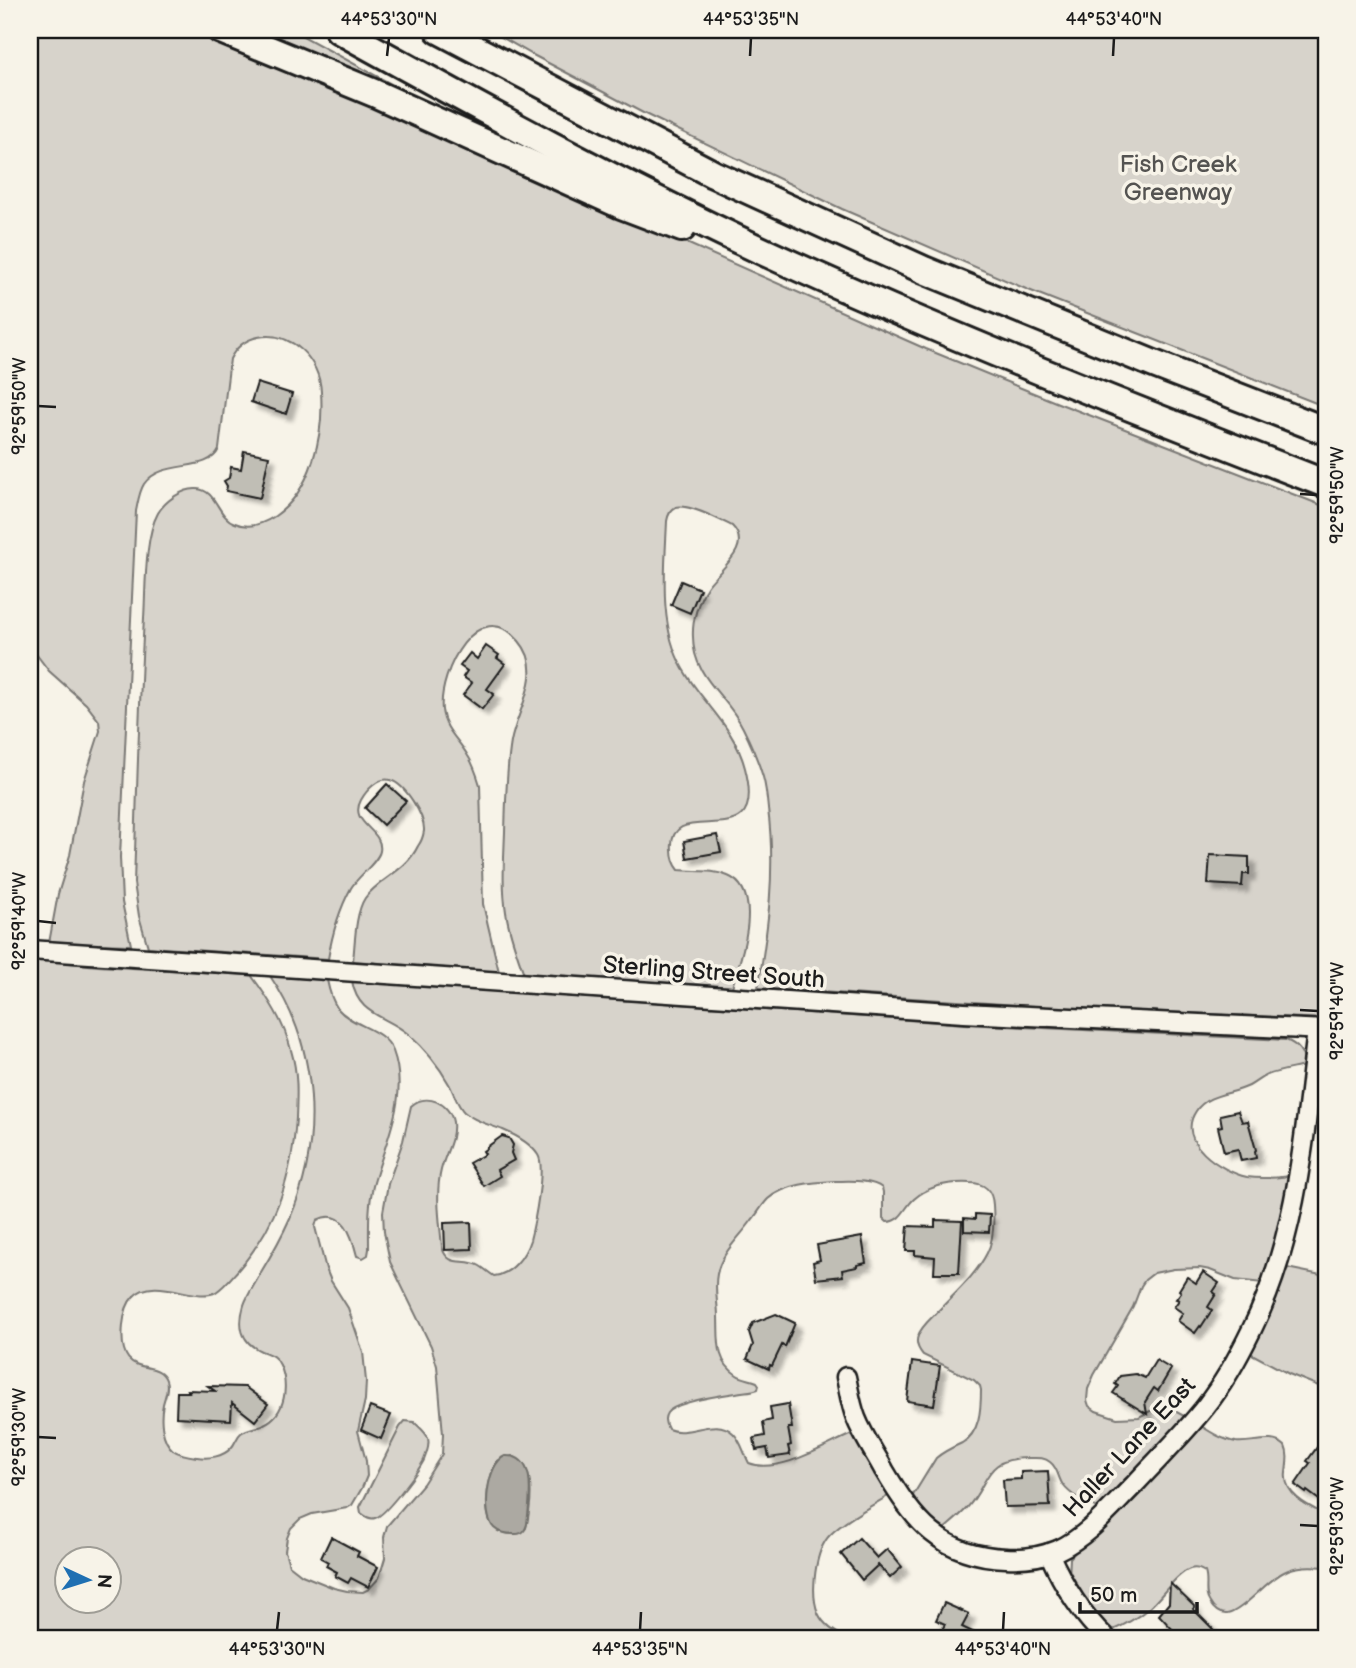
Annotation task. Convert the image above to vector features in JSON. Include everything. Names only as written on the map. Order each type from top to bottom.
[{"type":"highway","points":[[220,30],[399,104],[619,204],[903,314],[1326,484]]},
{"type":"highway","points":[[339,30],[612,177],[760,250],[903,314]]},
{"type":"highway","points":[[439,30],[713,174],[924,270],[1326,431]]},
{"type":"highway","points":[[474,30],[518,71]]},
{"type":"street","name":"Sterling Street South","points":[[30,950],[953,1012],[1321,1030]]},
{"type":"street","name":"Haller Lane East","points":[[846,1377],[858,1422],[896,1490],[922,1524],[947,1542],[981,1555],[1032,1558],[1071,1542],[1096,1523],[1180,1437],[1214,1394],[1245,1344],[1272,1283],[1289,1223],[1321,1030]]},
{"type":"street","points":[[1049,1553],[1061,1581],[1073,1599],[1106,1638]]},
{"type":"green space","points":[[30,30],[201,30],[418,119],[682,241],[926,349],[1326,507],[1326,1019],[1047,1007],[758,988],[768,921],[771,877],[765,785],[757,758],[743,728],[699,664],[693,637],[701,598],[737,550],[738,534],[732,526],[720,520],[681,506],[672,510],[667,521],[665,597],[670,634],[683,669],[726,727],[740,753],[749,797],[743,813],[732,821],[699,823],[685,826],[675,833],[672,853],[679,870],[728,876],[739,884],[746,896],[747,927],[732,987],[524,974],[507,920],[504,872],[509,753],[527,691],[530,665],[527,653],[519,641],[504,629],[489,626],[476,632],[454,659],[442,694],[442,710],[449,729],[472,763],[480,785],[483,904],[499,972],[353,961],[357,920],[365,898],[406,863],[420,843],[424,831],[413,801],[402,788],[390,780],[381,781],[369,789],[358,808],[362,821],[377,837],[380,851],[347,896],[336,923],[328,959],[148,947],[139,916],[134,883],[139,717],[150,536],[161,508],[186,491],[204,491],[229,520],[251,526],[275,516],[288,505],[307,477],[318,443],[321,408],[319,380],[302,350],[282,338],[270,336],[245,342],[230,359],[219,449],[213,457],[152,476],[144,484],[139,497],[136,511],[120,857],[122,902],[131,945],[49,943],[84,781],[100,731],[99,721],[86,704],[49,671],[30,646]]},
{"type":"green space","points":[[237,30],[292,30],[426,103]]},
{"type":"green space","name":"Fish Creek Greenway","points":[[489,30],[1326,30],[1326,407],[1026,289],[842,209],[645,114]]},
{"type":"green space","points":[[30,959],[251,975],[275,1011],[288,1040],[296,1084],[294,1140],[280,1199],[263,1236],[238,1270],[216,1292],[198,1294],[152,1288],[133,1297],[125,1314],[123,1343],[126,1355],[132,1362],[155,1369],[166,1380],[162,1428],[169,1446],[185,1455],[206,1458],[228,1451],[241,1433],[271,1419],[284,1398],[283,1373],[278,1362],[249,1343],[241,1326],[246,1301],[284,1232],[301,1188],[311,1126],[311,1094],[298,1032],[286,1003],[270,976],[327,980],[338,1009],[389,1043],[398,1068],[399,1085],[394,1119],[371,1194],[368,1255],[363,1258],[357,1256],[349,1232],[340,1220],[326,1217],[317,1220],[315,1227],[326,1269],[348,1308],[363,1352],[365,1400],[358,1431],[367,1476],[352,1505],[300,1519],[291,1528],[285,1551],[289,1565],[302,1575],[347,1591],[363,1592],[379,1578],[385,1558],[384,1537],[387,1526],[423,1484],[442,1454],[443,1434],[437,1366],[431,1346],[390,1262],[384,1232],[383,1212],[388,1184],[403,1141],[411,1106],[423,1100],[436,1102],[447,1110],[453,1122],[451,1141],[439,1179],[438,1199],[442,1247],[448,1258],[480,1266],[494,1276],[507,1272],[517,1263],[530,1240],[541,1171],[538,1155],[527,1144],[513,1134],[478,1121],[464,1112],[445,1077],[420,1045],[400,1028],[367,1008],[355,993],[352,981],[965,1024],[1286,1040],[1294,1044],[1302,1053],[1304,1066],[1267,1075],[1242,1089],[1213,1098],[1201,1105],[1191,1122],[1191,1134],[1196,1144],[1225,1169],[1247,1177],[1290,1176],[1278,1238],[1263,1283],[1235,1280],[1200,1268],[1154,1273],[1141,1286],[1133,1307],[1094,1375],[1088,1389],[1089,1406],[1117,1418],[1139,1417],[1163,1407],[1186,1417],[1099,1509],[1071,1493],[1063,1485],[1053,1464],[1038,1458],[1014,1459],[995,1467],[967,1508],[943,1530],[921,1510],[912,1497],[936,1458],[968,1439],[978,1420],[981,1405],[980,1386],[974,1380],[923,1355],[917,1341],[919,1332],[971,1276],[987,1253],[992,1236],[993,1217],[992,1200],[987,1188],[980,1184],[963,1183],[933,1188],[914,1199],[896,1219],[887,1222],[883,1218],[882,1188],[877,1185],[835,1181],[800,1185],[783,1190],[768,1199],[722,1259],[716,1285],[722,1356],[737,1375],[757,1382],[758,1389],[689,1402],[672,1409],[667,1413],[665,1421],[668,1429],[676,1431],[718,1426],[726,1428],[738,1439],[749,1463],[761,1466],[788,1462],[854,1433],[890,1495],[836,1530],[821,1551],[814,1583],[818,1613],[827,1625],[846,1638],[30,1638]],"holes":[[[512,1456],[520,1461],[529,1477],[530,1488],[526,1528],[514,1534],[506,1533],[497,1529],[488,1513],[490,1479],[497,1461]]]},
{"type":"green space","points":[[1287,1268],[1326,1276],[1326,1389],[1289,1374],[1250,1353]]},
{"type":"green space","points":[[405,1421],[414,1422],[427,1436],[429,1443],[426,1455],[394,1501],[380,1515],[369,1518],[361,1513],[360,1507]]},
{"type":"green space","points":[[1201,1426],[1231,1441],[1268,1440],[1280,1442],[1285,1446],[1286,1481],[1289,1488],[1299,1499],[1326,1515],[1326,1567],[1299,1567],[1284,1572],[1240,1608],[1227,1614],[1219,1613],[1211,1605],[1206,1592],[1205,1572],[1190,1569],[1179,1576],[1154,1604],[1111,1631],[1094,1613],[1069,1578],[1070,1558],[1113,1520]]},
{"type":"shaded area","points":[[505,1456],[516,1457],[523,1463],[530,1481],[527,1524],[523,1532],[518,1534],[496,1530],[488,1512],[490,1478],[494,1468]]},
{"type":"building","points":[[257,383],[292,394],[286,414],[251,402]]},
{"type":"building","points":[[244,451],[269,456],[260,498],[226,491],[224,481],[229,478],[231,467],[241,469]]},
{"type":"building","points":[[681,581],[700,589],[690,613],[671,605]]},
{"type":"building","points":[[486,646],[499,655],[497,658],[505,664],[487,689],[494,694],[482,709],[463,695],[472,683],[463,677],[467,671],[460,666],[470,653],[477,659]]},
{"type":"building","points":[[387,784],[406,801],[383,825],[365,808]]},
{"type":"building","points":[[717,835],[721,852],[687,858],[684,841]]},
{"type":"building","points":[[1210,855],[1249,857],[1249,874],[1243,874],[1242,886],[1208,884]]},
{"type":"building","points":[[1238,1111],[1242,1122],[1248,1121],[1256,1158],[1241,1161],[1238,1149],[1224,1152],[1218,1127],[1222,1126],[1220,1115]]},
{"type":"building","points":[[502,1136],[509,1138],[513,1145],[511,1153],[514,1160],[497,1170],[500,1176],[484,1186],[469,1163],[485,1154],[483,1151]]},
{"type":"building","points":[[975,1214],[990,1215],[989,1232],[964,1231],[964,1218],[975,1219]]},
{"type":"building","points":[[935,1220],[962,1221],[959,1273],[934,1273],[935,1257],[906,1251],[908,1226],[935,1227]]},
{"type":"building","points":[[471,1222],[472,1249],[445,1250],[444,1223]]},
{"type":"building","points":[[862,1237],[866,1263],[842,1270],[843,1276],[816,1279],[813,1262],[820,1260],[817,1245]]},
{"type":"building","points":[[1203,1272],[1219,1283],[1208,1307],[1212,1310],[1195,1333],[1178,1321],[1183,1313],[1174,1307],[1179,1300],[1176,1299],[1181,1292],[1179,1290],[1187,1277],[1196,1283]]},
{"type":"building","points":[[776,1314],[795,1323],[785,1347],[782,1345],[769,1369],[747,1359],[753,1345],[749,1332],[753,1323]]},
{"type":"building","points":[[1156,1360],[1171,1369],[1158,1391],[1154,1388],[1145,1402],[1147,1414],[1113,1393],[1120,1376],[1136,1374],[1145,1378]]},
{"type":"building","points":[[912,1362],[940,1366],[934,1405],[907,1401]]},
{"type":"building","points":[[208,1386],[245,1387],[268,1404],[255,1421],[232,1403],[231,1420],[176,1417],[177,1392],[215,1391]]},
{"type":"building","points":[[788,1404],[792,1428],[788,1428],[790,1455],[769,1458],[767,1448],[756,1450],[754,1438],[765,1436],[763,1422],[772,1420],[770,1407]]},
{"type":"building","points":[[370,1407],[391,1415],[381,1439],[361,1430]]},
{"type":"building","points":[[1318,1446],[1326,1452],[1326,1505],[1295,1485]]},
{"type":"building","points":[[1048,1471],[1050,1506],[1005,1507],[1003,1480],[1021,1479],[1021,1472]]},
{"type":"building","points":[[331,1537],[359,1552],[357,1556],[378,1567],[368,1587],[351,1578],[348,1583],[335,1576],[337,1572],[326,1566],[328,1562],[321,1558]]},
{"type":"building","points":[[859,1538],[877,1558],[887,1549],[902,1567],[890,1578],[878,1565],[862,1580],[841,1554]]},
{"type":"building","points":[[1170,1583],[1213,1629],[1204,1638],[1169,1638],[1175,1632],[1159,1615],[1169,1603]]},
{"type":"building","points":[[944,1603],[969,1614],[962,1627],[985,1638],[938,1638],[945,1624],[936,1620]]}]
